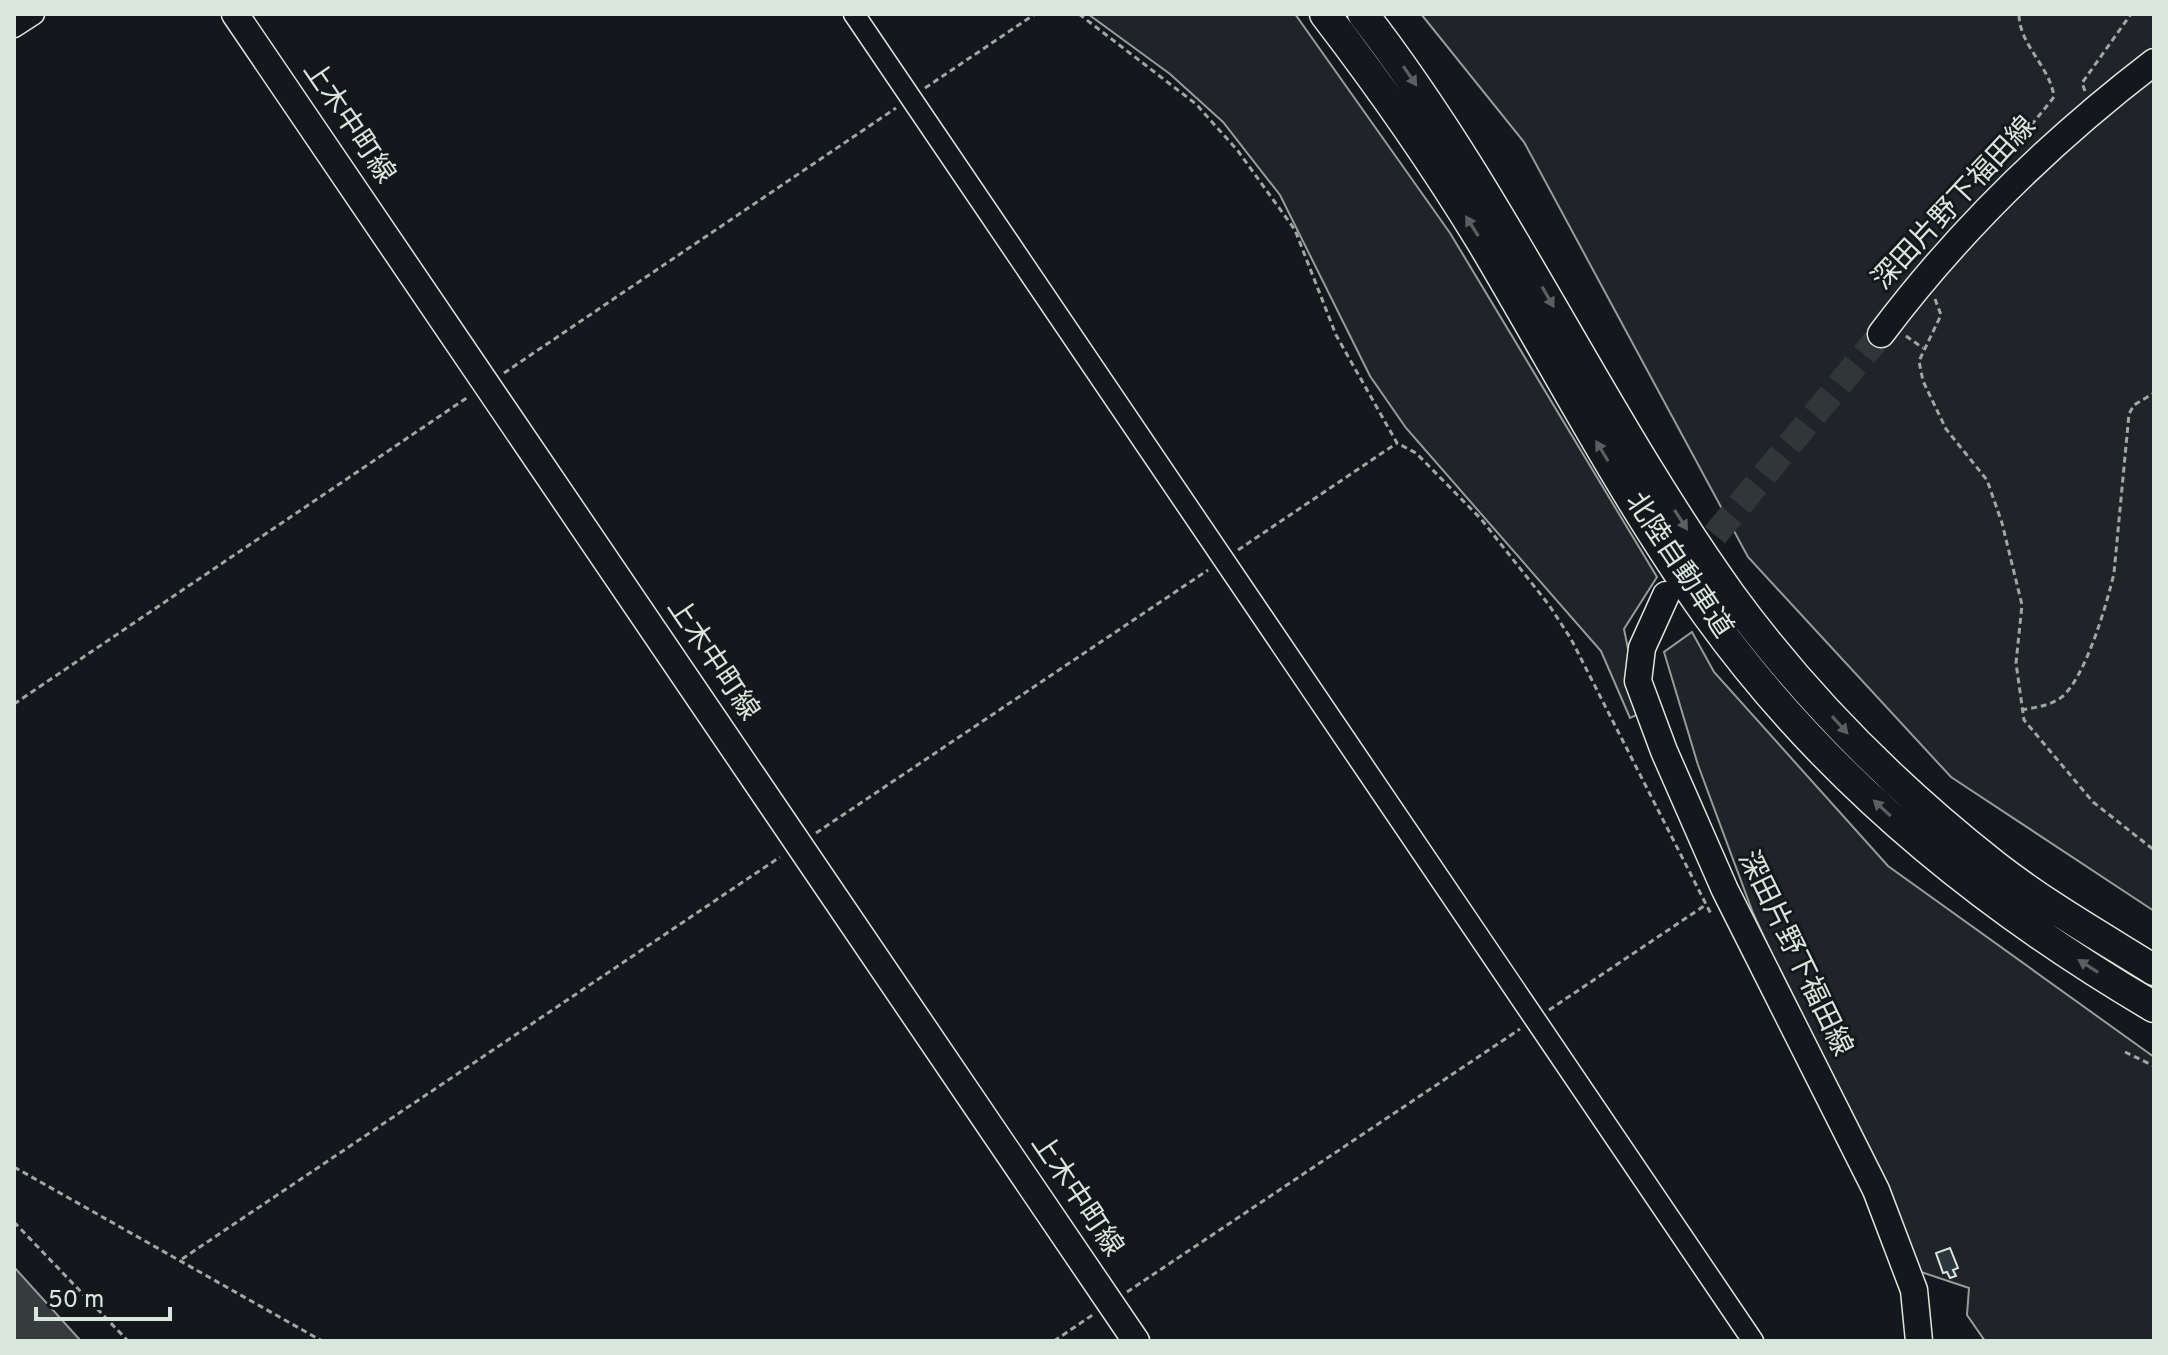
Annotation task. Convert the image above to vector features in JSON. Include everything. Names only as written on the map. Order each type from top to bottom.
[{"type":"highway","name":"北陸自動車道","points":[[1325,14],[1437,171],[1652,531],[1708,615],[1772,697],[1839,769],[1978,891],[2053,944],[2154,1007]]},
{"type":"highway","name":"北陸自動車道","points":[[1363,14],[1459,148],[1680,520],[1732,597],[1793,672],[1866,751],[1922,805],[1997,868],[2154,970]]},
{"type":"main road","name":"上木中町線","points":[[235,14],[1136,1341]]},
{"type":"main road","name":"深田片野下福田線","points":[[1881,334],[1925,278],[2014,180],[2096,106],[2154,62]]},
{"type":"main road","name":"深田片野下福田線","points":[[1666,595],[1642,648],[1638,681],[1664,751],[1725,890],[1876,1190],[1914,1290],[1919,1341]]},
{"type":"street","points":[[14,27],[34,14]]},
{"type":"street","points":[[854,14],[1753,1341]]},
{"type":"path","points":[[14,704],[1035,14]]},
{"type":"path","points":[[1079,14],[1196,104],[1238,151],[1277,203],[1295,230],[1336,335],[1397,443],[1416,453],[1481,519],[1549,605],[1571,639],[1704,906],[1714,918]]},
{"type":"path","points":[[1998,166],[2054,97],[2052,81],[2028,44],[2019,14]]},
{"type":"path","points":[[2096,106],[2086,97],[2082,83],[2131,14]]},
{"type":"path","points":[[1925,278],[1941,315],[1919,361],[1923,381],[1946,429],[1987,480],[2010,550],[2022,605],[2016,663],[2021,710],[2029,730],[2059,759],[2093,802],[2154,850]]},
{"type":"path","points":[[2021,710],[2049,705],[2065,694],[2079,673],[2109,595],[2118,542],[2124,440],[2129,414],[2154,393]]},
{"type":"path","points":[[1054,1341],[1704,906]]},
{"type":"path","points":[[2125,1052],[2154,1066]]},
{"type":"path","points":[[14,1167],[322,1341]]},
{"type":"path","points":[[14,1222],[128,1341]]},
{"type":"shaded area","points":[[1088,14],[1295,14],[1450,233],[1657,577],[1624,629],[1641,713],[1630,718],[1601,651],[1406,428],[1370,376],[1280,195],[1223,122],[1170,74]]},
{"type":"shaded area","points":[[1421,14],[2154,14],[2154,911],[1951,777],[1748,557],[1524,142]]},
{"type":"shaded area","points":[[1692,632],[1714,672],[1888,866],[2154,1057],[2154,1341],[1985,1341],[1967,1315],[1969,1288],[1918,1271],[1753,913],[1698,765],[1664,652]]},
{"type":"shaded area","points":[[14,1267],[81,1341],[14,1341]]},
{"type":"building","points":[[1950,1248],[1958,1268],[1953,1270],[1956,1276],[1950,1278],[1947,1272],[1943,1273],[1936,1253]]},
{"type":"tunnel","points":[[1690,565],[1881,334]]}]
